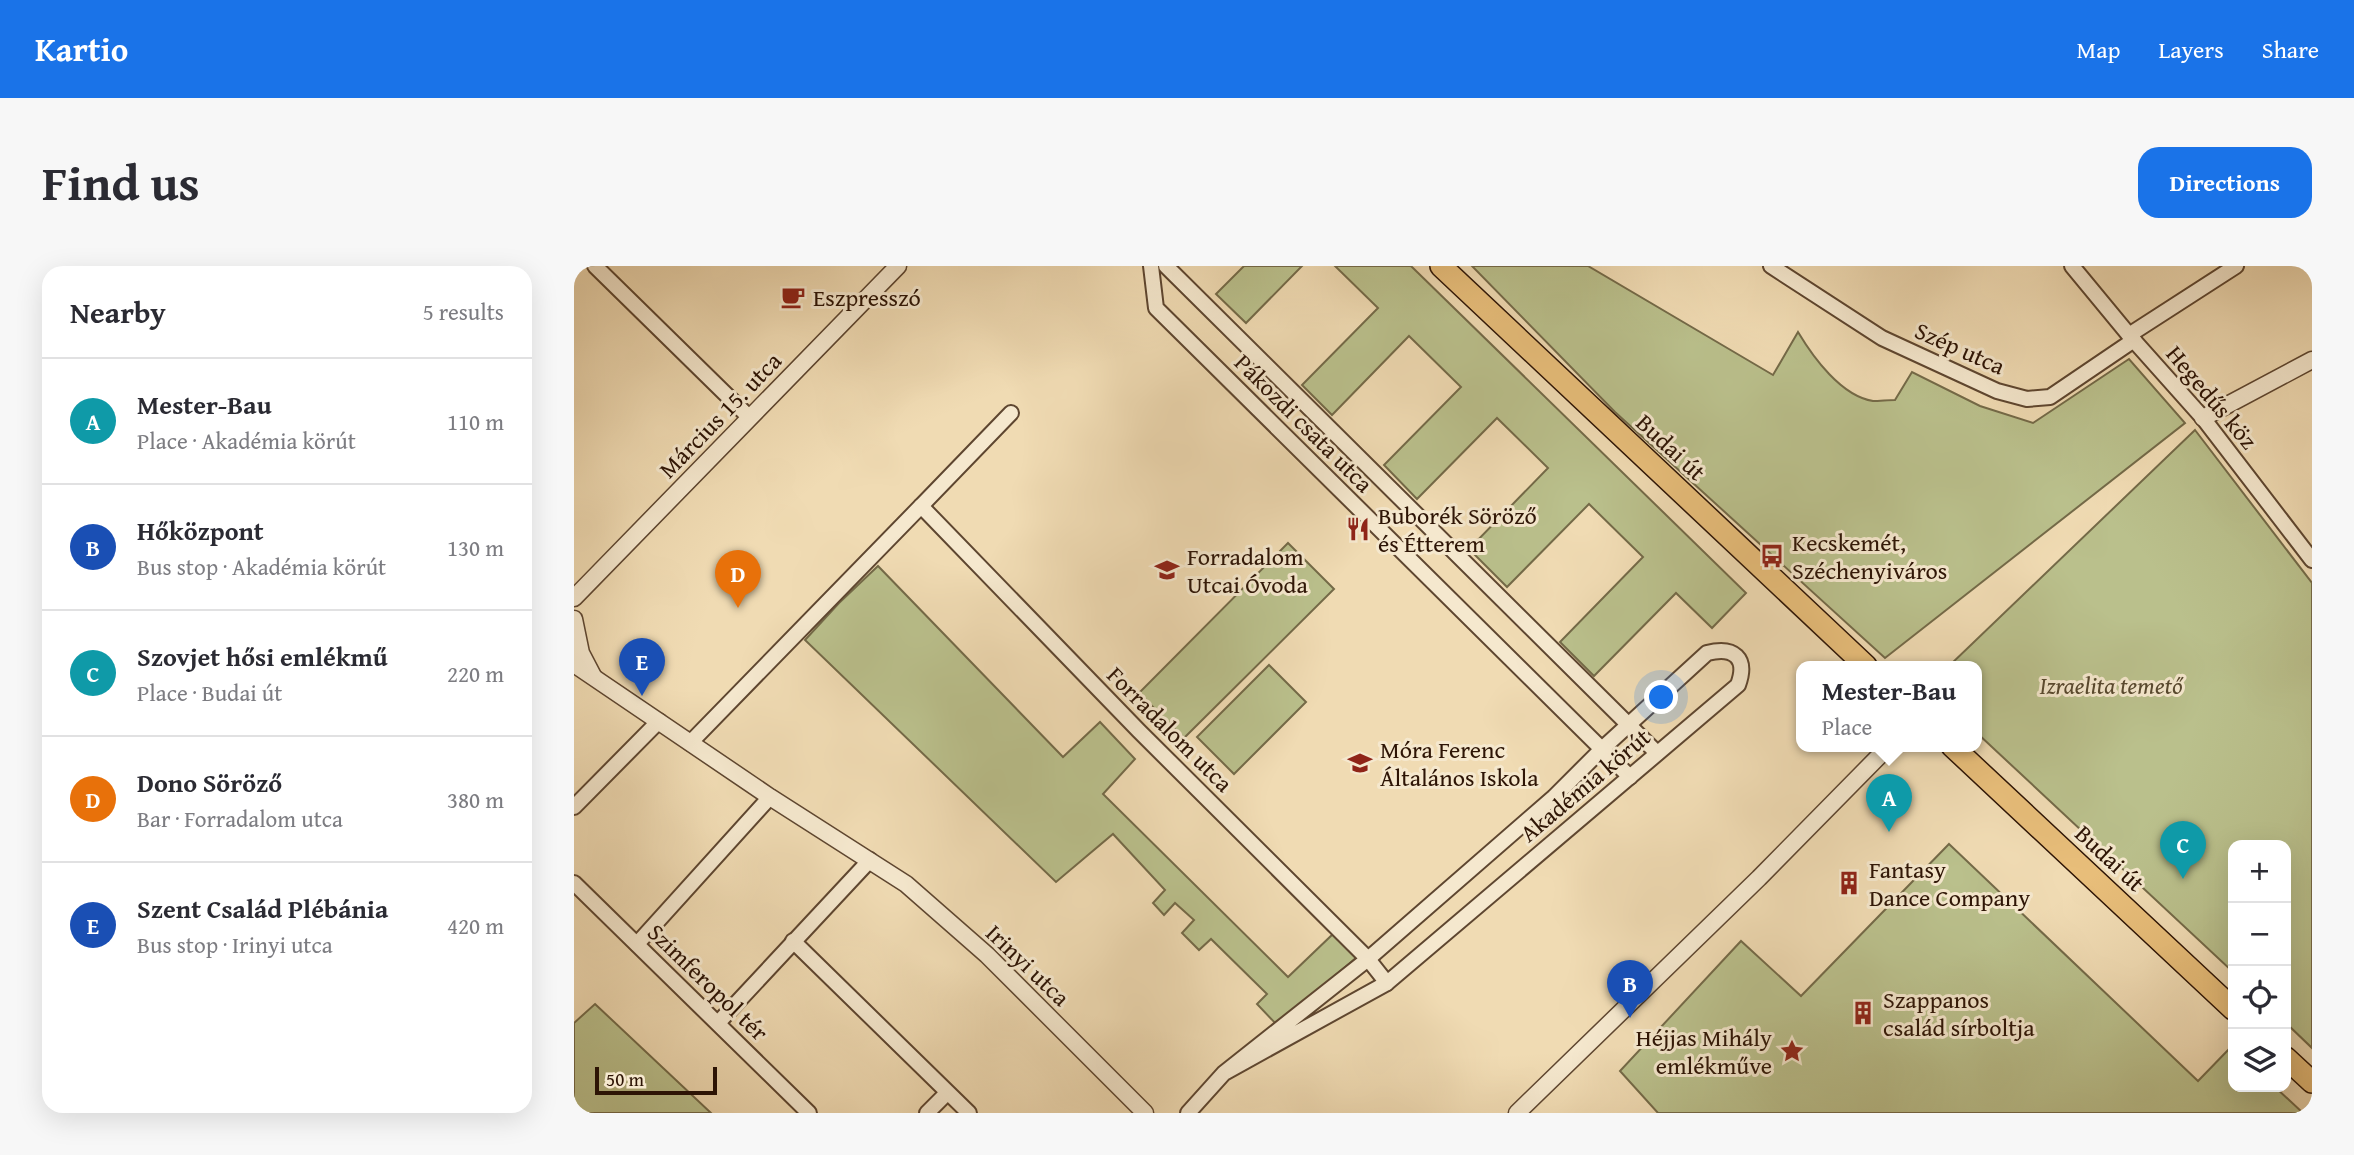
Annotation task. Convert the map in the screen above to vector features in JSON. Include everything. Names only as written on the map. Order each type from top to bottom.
[{"type":"main road","name":"Budai út","points":[[1441,266],[1861,661]]},
{"type":"main road","name":"Budai út","points":[[1958,752],[2228,1004]]},
{"type":"main road","points":[[2291,1063],[2312,1082]]},
{"type":"street","points":[[595,266],[749,417]]},
{"type":"street","name":"Március 15. utca","points":[[594,678],[582,653],[574,616],[575,597],[898,266]]},
{"type":"street","name":"Pákozdi csata utca","points":[[1151,266],[1156,309],[1630,777]]},
{"type":"street","name":"Pákozdi csata utca","points":[[1166,266],[1657,753]]},
{"type":"street","name":"Szép utca","points":[[1771,266],[1882,338],[1997,391],[2033,400],[2050,397],[2131,337],[2236,266]]},
{"type":"street","name":"Hegedűs köz","points":[[2072,266],[2203,418],[2312,560]]},
{"type":"street","points":[[2203,418],[2312,360]]},
{"type":"street","points":[[690,743],[1011,413]]},
{"type":"street","name":"Forradalom utca","points":[[921,506],[1139,731],[1368,959],[1387,983]]},
{"type":"street","name":"Akadémia körút","points":[[1727,651],[1737,656],[1742,665],[1742,676],[1738,685],[1387,983],[1224,1073],[1368,959],[1554,797],[1707,653],[1727,651]]},
{"type":"street","name":"Irinyi utca","points":[[574,664],[770,797],[906,884],[986,955],[1144,1113]]},
{"type":"street","points":[[574,807],[659,721]]},
{"type":"street","points":[[1517,1113],[1759,878],[1883,752]]},
{"type":"street","points":[[637,944],[770,797]]},
{"type":"street","points":[[718,1023],[870,860]]},
{"type":"street","name":"Szimferopol tér","points":[[574,883],[809,1113]]},
{"type":"street","points":[[793,941],[969,1113]]},
{"type":"street","points":[[1188,1113],[1224,1073]]},
{"type":"street","points":[[927,1113],[947,1093]]},
{"type":"green space","points":[[1244,266],[1302,266],[1246,323],[1216,294]]},
{"type":"green space","points":[[1335,266],[1411,266],[1746,593],[1712,628],[1676,593],[1594,676],[1560,642],[1643,557],[1589,504],[1507,587],[1469,549],[1548,468],[1497,418],[1417,499],[1384,465],[1461,387],[1409,336],[1332,415],[1302,385],[1378,308]]},
{"type":"green space","points":[[1472,266],[1588,266],[1773,375],[1798,332],[1820,364],[1839,384],[1861,398],[1873,401],[1895,400],[1912,372],[1980,406],[2033,423],[2129,359],[2185,423],[1885,658],[1615,412]]},
{"type":"green space","name":"Izraelita temető","points":[[2195,430],[2312,583],[2312,1048],[2291,1028],[2291,840],[2228,840],[2228,967],[1982,738],[1982,661],[1954,661]]},
{"type":"green space","points":[[1288,543],[1334,589],[1184,738],[1139,693]]},
{"type":"green space","points":[[878,566],[1063,757],[1100,722],[1135,759],[1103,794],[1288,977],[1333,934],[1357,957],[1277,1025],[1257,1004],[1267,994],[1211,939],[1199,950],[1182,933],[1194,920],[1175,903],[1164,915],[1153,903],[1165,890],[1113,834],[1056,882],[805,640]]},
{"type":"green space","points":[[1269,665],[1306,702],[1234,774],[1197,737]]},
{"type":"green space","points":[[1949,844],[2198,1081],[2228,1050],[2228,1092],[2280,1092],[2303,1113],[1658,1113],[1620,1071],[1741,941],[1801,996]]},
{"type":"green space","points":[[595,1004],[711,1113],[574,1113],[574,1023]]},
{"type":"place","name":"Eszpresszó","points":[[793,297]]},
{"type":"place","name":"Buborék Söröző és Étterem","points":[[1358,529]]},
{"type":"place","name":"Kecskemét, Széchenyiváros","points":[[1772,556]]},
{"type":"place","name":"Forradalom Utcai Óvoda","points":[[1167,570]]},
{"type":"place","name":"Dono Söröző","points":[[738,608]]},
{"type":"place","name":"Szent Család Plébánia","points":[[642,696]]},
{"type":"place","name":"Móra Ferenc Általános Iskola","points":[[1360,763]]},
{"type":"place","name":"Mester-Bau","points":[[1889,832]]},
{"type":"place","name":"Szovjet hősi emlékmű","points":[[2183,879]]},
{"type":"place","name":"Fantasy Dance Company","points":[[1849,883]]},
{"type":"place","name":"Szappanos család sírboltja","points":[[1863,1013]]},
{"type":"place","name":"Hőközpont","points":[[1630,1018]]},
{"type":"place","name":"Héjjas Mihály emlékműve","points":[[1792,1051]]}]
